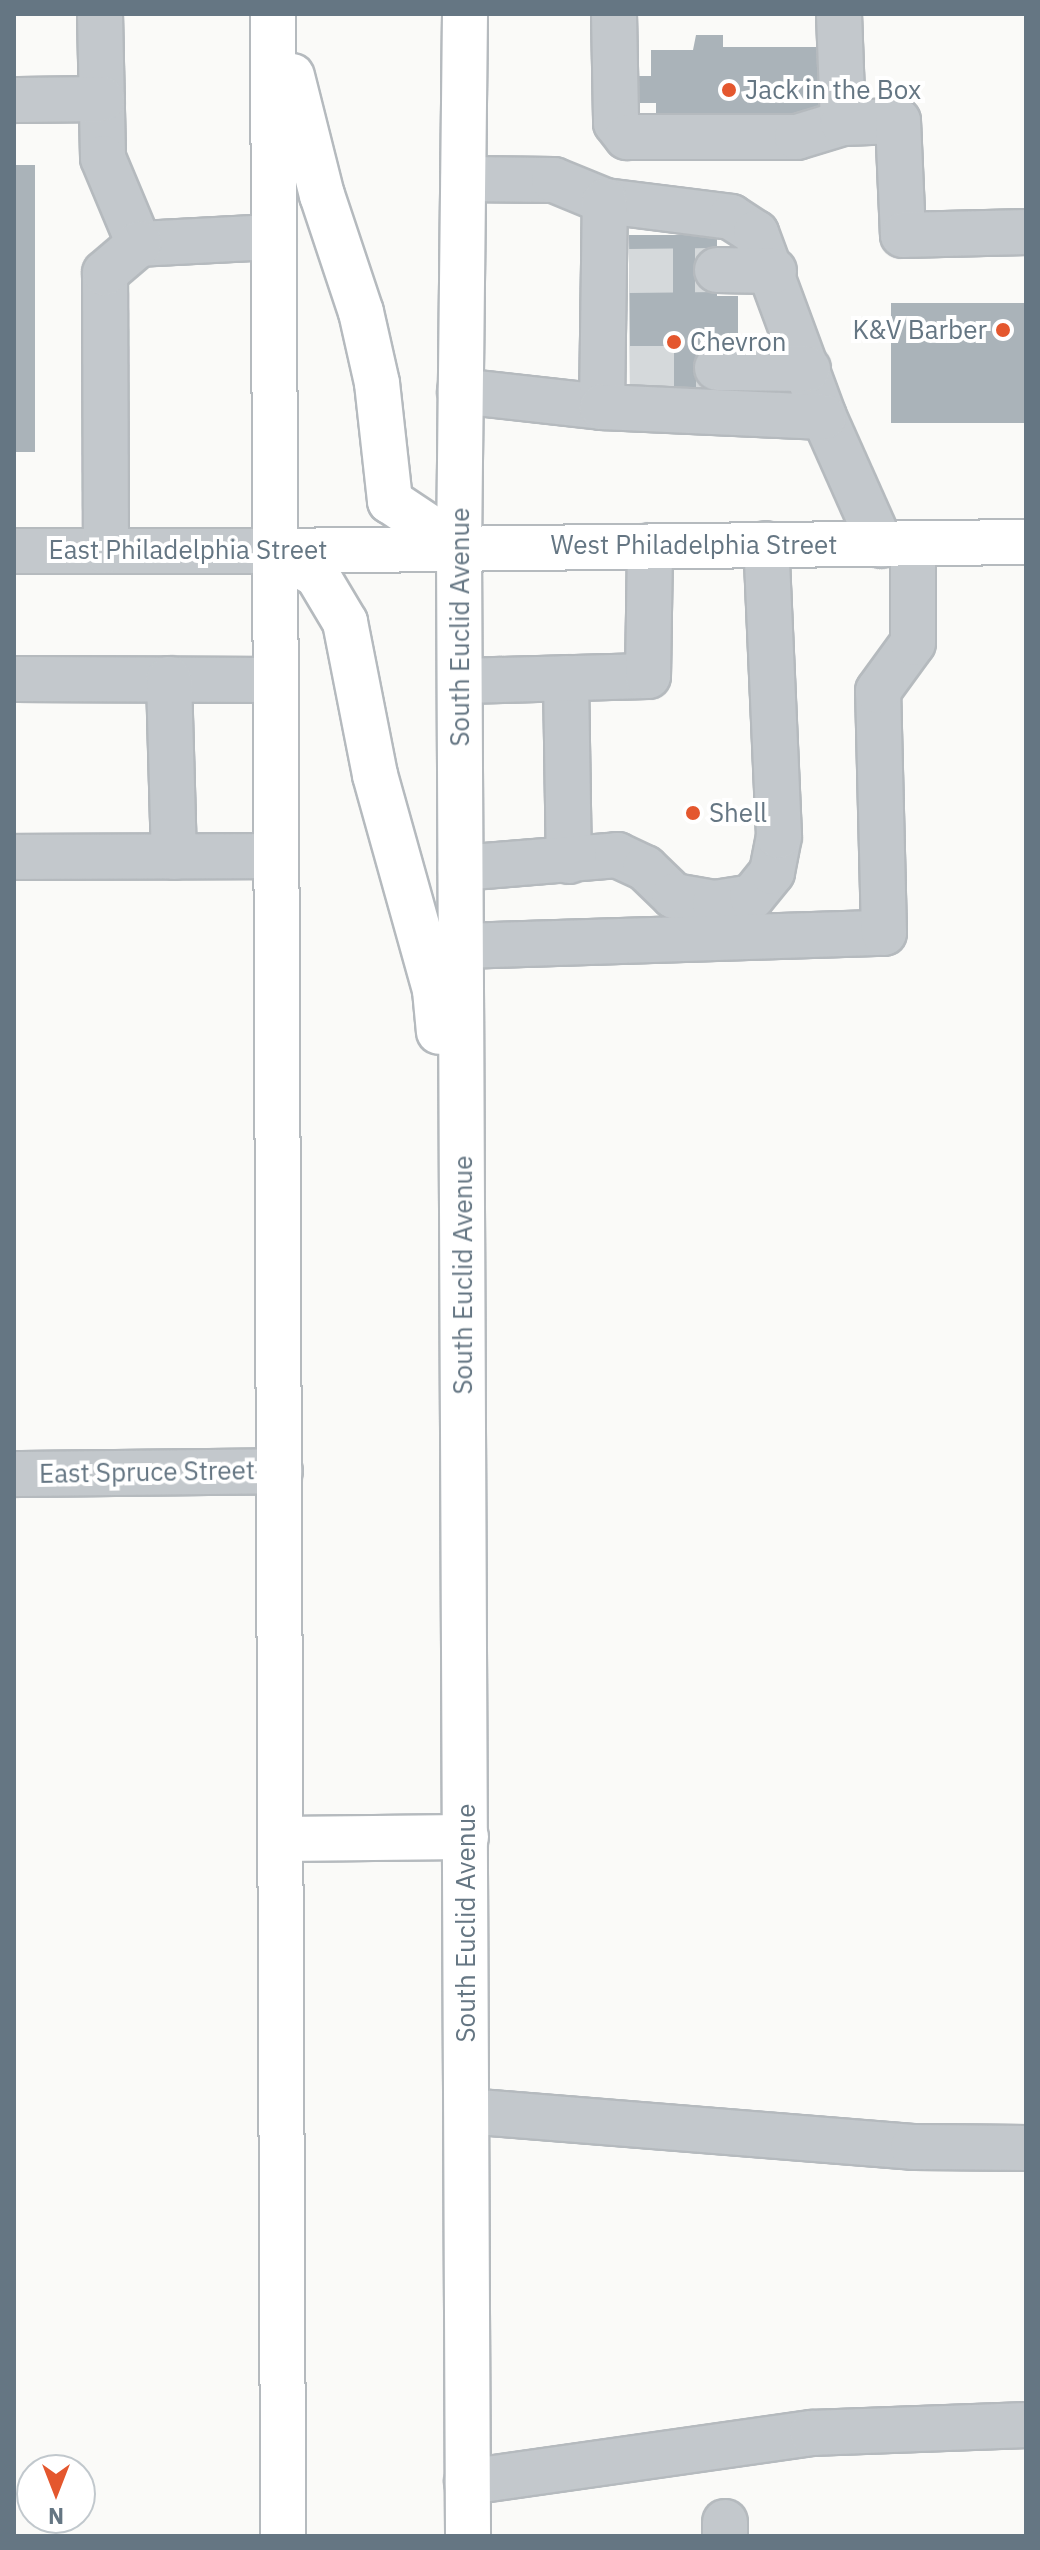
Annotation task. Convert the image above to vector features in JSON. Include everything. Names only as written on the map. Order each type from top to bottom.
[{"type":"main road","points":[[273,14],[283,2536]]},
{"type":"main road","points":[[282,14],[296,103],[361,312],[377,383],[385,487],[401,511],[459,547]]},
{"type":"main road","name":"South Euclid Avenue","points":[[465,14],[459,547],[468,2536]]},
{"type":"main road","name":"West Philadelphia Street","points":[[362,548],[1026,542]]},
{"type":"main road","name":"East Philadelphia Street","points":[[275,551],[362,548]]},
{"type":"main road","points":[[275,551],[317,575],[345,622],[375,775],[435,990],[463,1236]]},
{"type":"main road","points":[[281,1839],[466,1837]]},
{"type":"street","points":[[100,14],[103,158],[139,244]]},
{"type":"street","points":[[614,14],[616,123],[627,137],[797,137],[843,123],[898,121],[903,235],[1026,232]]},
{"type":"street","points":[[839,14],[843,123]]},
{"type":"street","points":[[14,100],[102,99]]},
{"type":"street","points":[[461,946],[884,933],[878,691],[913,643],[897,544],[824,417],[774,271],[756,233],[731,217],[605,201],[554,180],[463,179]]},
{"type":"street","points":[[605,201],[616,272],[611,381]]},
{"type":"street","points":[[106,551],[105,273],[139,244],[274,237]]},
{"type":"street","points":[[717,270],[774,271]]},
{"type":"street","points":[[717,368],[808,369]]},
{"type":"street","points":[[460,391],[611,381],[824,417]]},
{"type":"street","points":[[460,868],[617,855],[645,868],[674,896],[715,903],[752,897],[772,872],[779,836],[779,757],[766,544]]},
{"type":"street","points":[[460,681],[648,676],[650,546]]},
{"type":"street","name":"East Philadelphia Street","points":[[14,551],[275,551]]},
{"type":"street","points":[[566,678],[569,861]]},
{"type":"street","points":[[14,679],[276,680]]},
{"type":"street","points":[[169,679],[174,857]]},
{"type":"street","points":[[14,857],[276,856]]},
{"type":"street","name":"East Spruce Street","points":[[14,1474],[280,1471]]},
{"type":"street","points":[[466,2111],[913,2147],[1026,2148]]},
{"type":"street","points":[[467,2482],[812,2433],[1026,2425]]},
{"type":"building","name":"Jack in the Box","points":[[696,35],[723,35],[723,47],[820,47],[820,125],[656,125],[656,103],[639,103],[639,76],[651,76],[651,50],[693,50]]},
{"type":"building","points":[[14,165],[35,165],[35,452],[14,452]]},
{"type":"building","points":[[629,235],[717,235],[717,296],[738,296],[738,335],[717,336],[717,397],[630,397]]},
{"type":"building","points":[[891,303],[1026,303],[1026,423],[891,423]]},
{"type":"tunnel","points":[[629,271],[717,270]]},
{"type":"tunnel","points":[[630,368],[717,368]]},
{"type":"place","name":"Jack in the Box","points":[[729,90]]},
{"type":"place","name":"K&V Barber","points":[[1003,330]]},
{"type":"place","name":"Chevron","points":[[674,342]]},
{"type":"place","name":"Shell","points":[[693,813]]}]
